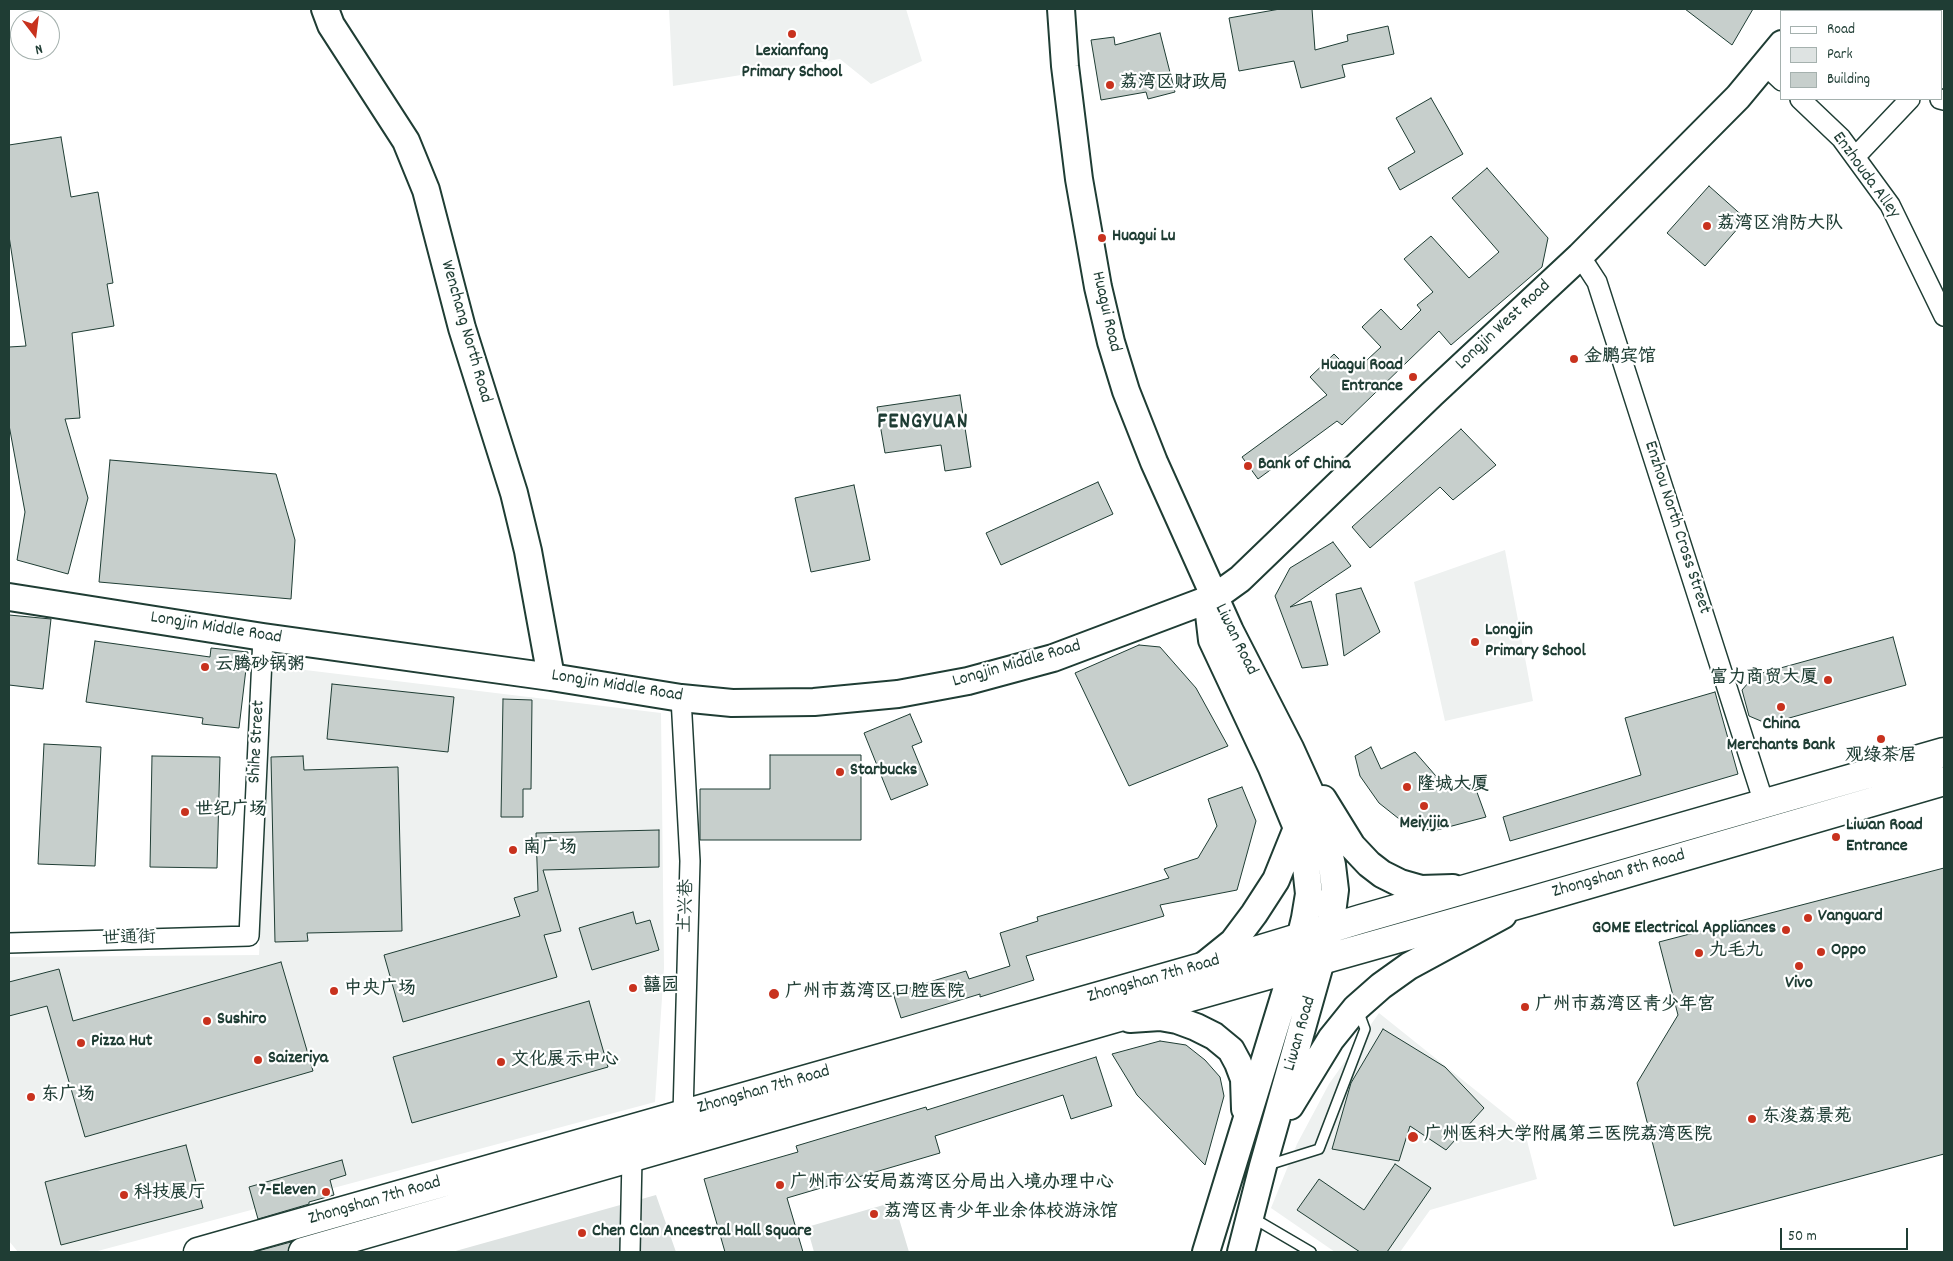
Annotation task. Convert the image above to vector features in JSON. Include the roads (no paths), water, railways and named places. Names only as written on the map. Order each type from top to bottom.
[{"type":"main road","name":"Wenchang North Road","points":[[325,9],[331,26],[406,141],[426,190],[464,336],[514,493],[528,551],[551,677]]},
{"type":"main road","name":"Huagui Road","points":[[1061,9],[1065,66],[1078,179],[1111,342],[1140,429],[1215,597]]},
{"type":"main road","name":"Longjin West Road","points":[[1215,597],[1240,579],[1422,403],[1580,256],[1738,97],[1773,73],[1780,50]]},
{"type":"main road","name":"Longjin Middle Road","points":[[9,597],[263,637],[551,677],[681,698],[732,703],[780,704],[898,694],[968,681],[1053,658],[1215,597]]},
{"type":"main road","name":"Liwan Road","points":[[1215,597],[1310,792],[1322,823],[1335,890],[1330,929],[1263,1166],[1242,1252]]},
{"type":"main road","name":"Liwan Road","points":[[1206,1252],[1293,968],[1309,894],[1304,857],[1297,828],[1272,768],[1212,640],[1210,614],[1215,597]]},
{"type":"main road","points":[[1290,748],[1352,846],[1368,864],[1382,874],[1400,883],[1421,889],[1442,889],[1498,880]]},
{"type":"main road","name":"Zhongshan 8th Road","points":[[1330,929],[1944,752]]},
{"type":"main road","name":"Zhongshan 8th Road","points":[[1293,968],[1527,902],[1944,780]]},
{"type":"main road","points":[[1202,967],[1233,942],[1254,914],[1276,880],[1297,828]]},
{"type":"main road","points":[[1263,1166],[1290,1105],[1331,1039],[1356,1008],[1381,986],[1410,966],[1527,902]]},
{"type":"main road","name":"Zhongshan 7th Road","points":[[198,1252],[1330,929]]},
{"type":"main road","name":"Zhongshan 7th Road","points":[[303,1252],[1293,968]]},
{"type":"main road","points":[[1112,1019],[1160,1017],[1177,1020],[1214,1036],[1230,1050],[1238,1063],[1244,1079],[1245,1125]]},
{"type":"street","name":"Enzhouda Alley","points":[[1801,100],[1841,138],[1890,205],[1944,316]]},
{"type":"street","points":[[1855,157],[1909,100]]},
{"type":"street","name":"Enzhou North Cross Street","points":[[1580,256],[1597,282],[1764,803]]},
{"type":"street","name":"Shihe Street","points":[[249,936],[263,637]]},
{"type":"street","name":"土兴巷","points":[[681,698],[690,861],[683,1114]]},
{"type":"street","name":"世通街","points":[[9,943],[249,936]]},
{"type":"street","points":[[630,1252],[632,1158]]},
{"type":"lane","points":[[1263,1166],[1319,1149],[1365,1029],[1356,1008]]},
{"type":"lane","points":[[1250,1217],[1311,1252]]},
{"type":"place","name":"Lexianfang Primary School","points":[[792,34]]},
{"type":"place","name":"荔湾区财政局","points":[[1110,85]]},
{"type":"place","name":"荔湾区消防大队","points":[[1707,226]]},
{"type":"place","name":"Huagui Lu","points":[[1102,238]]},
{"type":"place","name":"金鹏宾馆","points":[[1574,359]]},
{"type":"place","name":"Huagui Road Entrance","points":[[1413,377]]},
{"type":"place","name":"Bank of China","points":[[1248,466]]},
{"type":"place","name":"Longjin Primary School","points":[[1475,642]]},
{"type":"place","name":"云腾砂锅粥","points":[[205,667]]},
{"type":"place","name":"富力商贸大厦","points":[[1828,680]]},
{"type":"place","name":"China Merchants Bank","points":[[1781,707]]},
{"type":"place","name":"观绿茶居","points":[[1881,739]]},
{"type":"place","name":"Starbucks","points":[[840,772]]},
{"type":"place","name":"隆城大厦","points":[[1407,787]]},
{"type":"place","name":"Meiyijia","points":[[1424,806]]},
{"type":"place","name":"世纪广场","points":[[185,812]]},
{"type":"place","name":"Liwan Road Entrance","points":[[1836,837]]},
{"type":"place","name":"南广场","points":[[513,850]]},
{"type":"place","name":"Vanguard","points":[[1808,918]]},
{"type":"place","name":"GOME Electrical Appliances","points":[[1786,930]]},
{"type":"place","name":"Oppo","points":[[1821,952]]},
{"type":"place","name":"九毛九","points":[[1699,953]]},
{"type":"place","name":"Vivo","points":[[1799,966]]},
{"type":"place","name":"囍园","points":[[633,988]]},
{"type":"place","name":"中央广场","points":[[334,991]]},
{"type":"place","name":"广州市荔湾区口腔医院","points":[[774,994]]},
{"type":"place","name":"广州市荔湾区青少年宫","points":[[1525,1007]]},
{"type":"place","name":"Sushiro","points":[[207,1021]]},
{"type":"place","name":"Pizza Hut","points":[[81,1043]]},
{"type":"place","name":"Saizeriya","points":[[258,1060]]},
{"type":"place","name":"文化展示中心","points":[[501,1062]]},
{"type":"place","name":"东广场","points":[[31,1097]]},
{"type":"place","name":"东浚荔景苑","points":[[1752,1119]]},
{"type":"place","name":"广州医科大学附属第三医院荔湾医院","points":[[1413,1137]]},
{"type":"place","name":"广州市公安局荔湾区分局出入境办理中心","points":[[780,1185]]},
{"type":"place","name":"7-Eleven","points":[[326,1192]]},
{"type":"place","name":"科技展厅","points":[[124,1195]]},
{"type":"place","name":"荔湾区青少年业余体校游泳馆","points":[[874,1214]]},
{"type":"place","name":"Chen Clan Ancestral Hall Square","points":[[582,1233]]},
{"type":"district","name":"FENGYUAN","points":[[923,424]]}]
